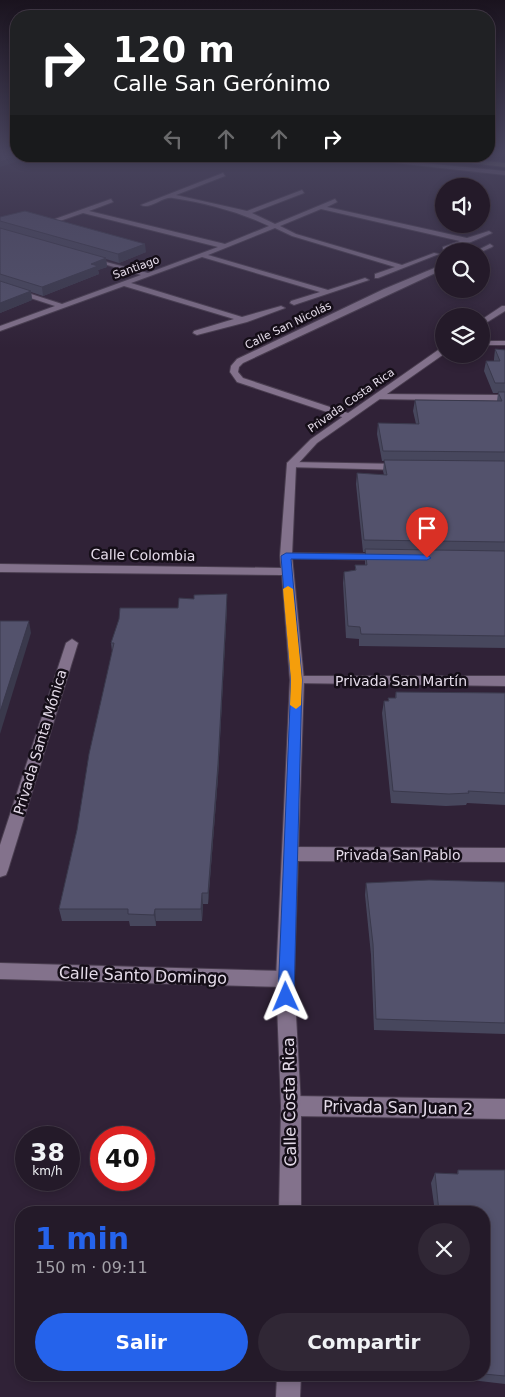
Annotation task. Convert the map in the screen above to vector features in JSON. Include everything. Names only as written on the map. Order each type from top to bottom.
[{"type":"street","points":[[57,220],[65,217]]},
{"type":"street","points":[[108,217],[224,246]]},
{"type":"street","points":[[255,217],[294,235],[403,267]]},
{"type":"street","name":"Santiago","points":[[0,329],[224,246],[294,217]]},
{"type":"street","points":[[365,217],[469,241]]},
{"type":"street","points":[[462,243],[489,233]]},
{"type":"street","points":[[378,276],[435,254]]},
{"type":"street","points":[[200,255],[328,292]]},
{"type":"street","points":[[84,256],[145,274]]},
{"type":"street","name":"Calle San Nicolás","points":[[348,416],[240,380],[234,372],[235,366],[240,361],[435,270]]},
{"type":"street","points":[[294,303],[365,280]]},
{"type":"street","points":[[122,283],[244,320]]},
{"type":"street","points":[[0,286],[61,306]]},
{"type":"street","points":[[196,333],[281,308]]},
{"type":"street","points":[[490,318],[505,308]]},
{"type":"street","points":[[490,343],[505,343]]},
{"type":"street","name":"Privada Costa Rica","points":[[291,465],[314,441],[435,356]]},
{"type":"street","points":[[378,397],[505,398]]},
{"type":"street","points":[[286,564],[291,465],[415,467]]},
{"type":"street","name":"Calle Colombia","points":[[0,568],[286,564],[397,557]]},
{"type":"street","name":"Calle Costa Rica","points":[[286,564],[296,680],[285,979],[291,1106],[290,1206]]},
{"type":"street","name":"Privada Santa Mónica","points":[[0,870],[72,643]]},
{"type":"street","name":"Privada San Martín","points":[[296,680],[505,681]]},
{"type":"street","name":"Privada San Pablo","points":[[290,854],[505,855]]},
{"type":"street","name":"Calle Santo Domingo","points":[[0,971],[285,979]]},
{"type":"street","name":"Privada San Juan 2","points":[[291,1106],[505,1109]]},
{"type":"street","points":[[288,1397],[289,1381]]},
{"type":"building","points":[[0,217],[48,217],[145,244],[118,254],[0,221]]},
{"type":"building","points":[[0,228],[106,258],[91,264],[98,266],[42,287],[0,274]]},
{"type":"building","points":[[0,281],[31,291],[0,303]]},
{"type":"building","points":[[495,349],[505,350],[505,383],[495,383],[487,363],[490,363],[490,361],[500,361]]},
{"type":"building","points":[[498,392],[505,392],[505,452],[383,451],[378,423],[419,424],[415,400],[502,401]]},
{"type":"building","points":[[384,460],[505,461],[505,542],[364,540],[357,473],[387,475]]},
{"type":"building","points":[[365,549],[505,551],[505,636],[361,634],[360,627],[348,626],[344,572],[356,570],[355,565],[367,565]]},
{"type":"building","points":[[227,594],[218,764],[208,893],[202,893],[201,909],[155,909],[154,915],[128,914],[128,909],[59,909],[77,830],[89,754],[114,643],[111,643],[119,619],[120,608],[178,608],[179,598],[194,599],[194,595]]},
{"type":"building","points":[[0,621],[29,621],[0,712]]},
{"type":"building","points":[[396,692],[505,693],[505,793],[468,791],[469,793],[449,794],[393,791],[384,701],[389,701],[388,698],[396,698]]},
{"type":"building","points":[[429,880],[505,882],[505,1023],[376,1019],[373,944],[366,883]]},
{"type":"building","points":[[458,1170],[505,1170],[505,1376],[490,1375],[490,1206],[438,1206],[435,1173],[458,1174]]},
{"type":"slow traffic","points":[[288,589],[296,680],[296,705]]},
{"type":"route","points":[[286,997],[285,979],[296,680],[286,556],[427,558]]}]
